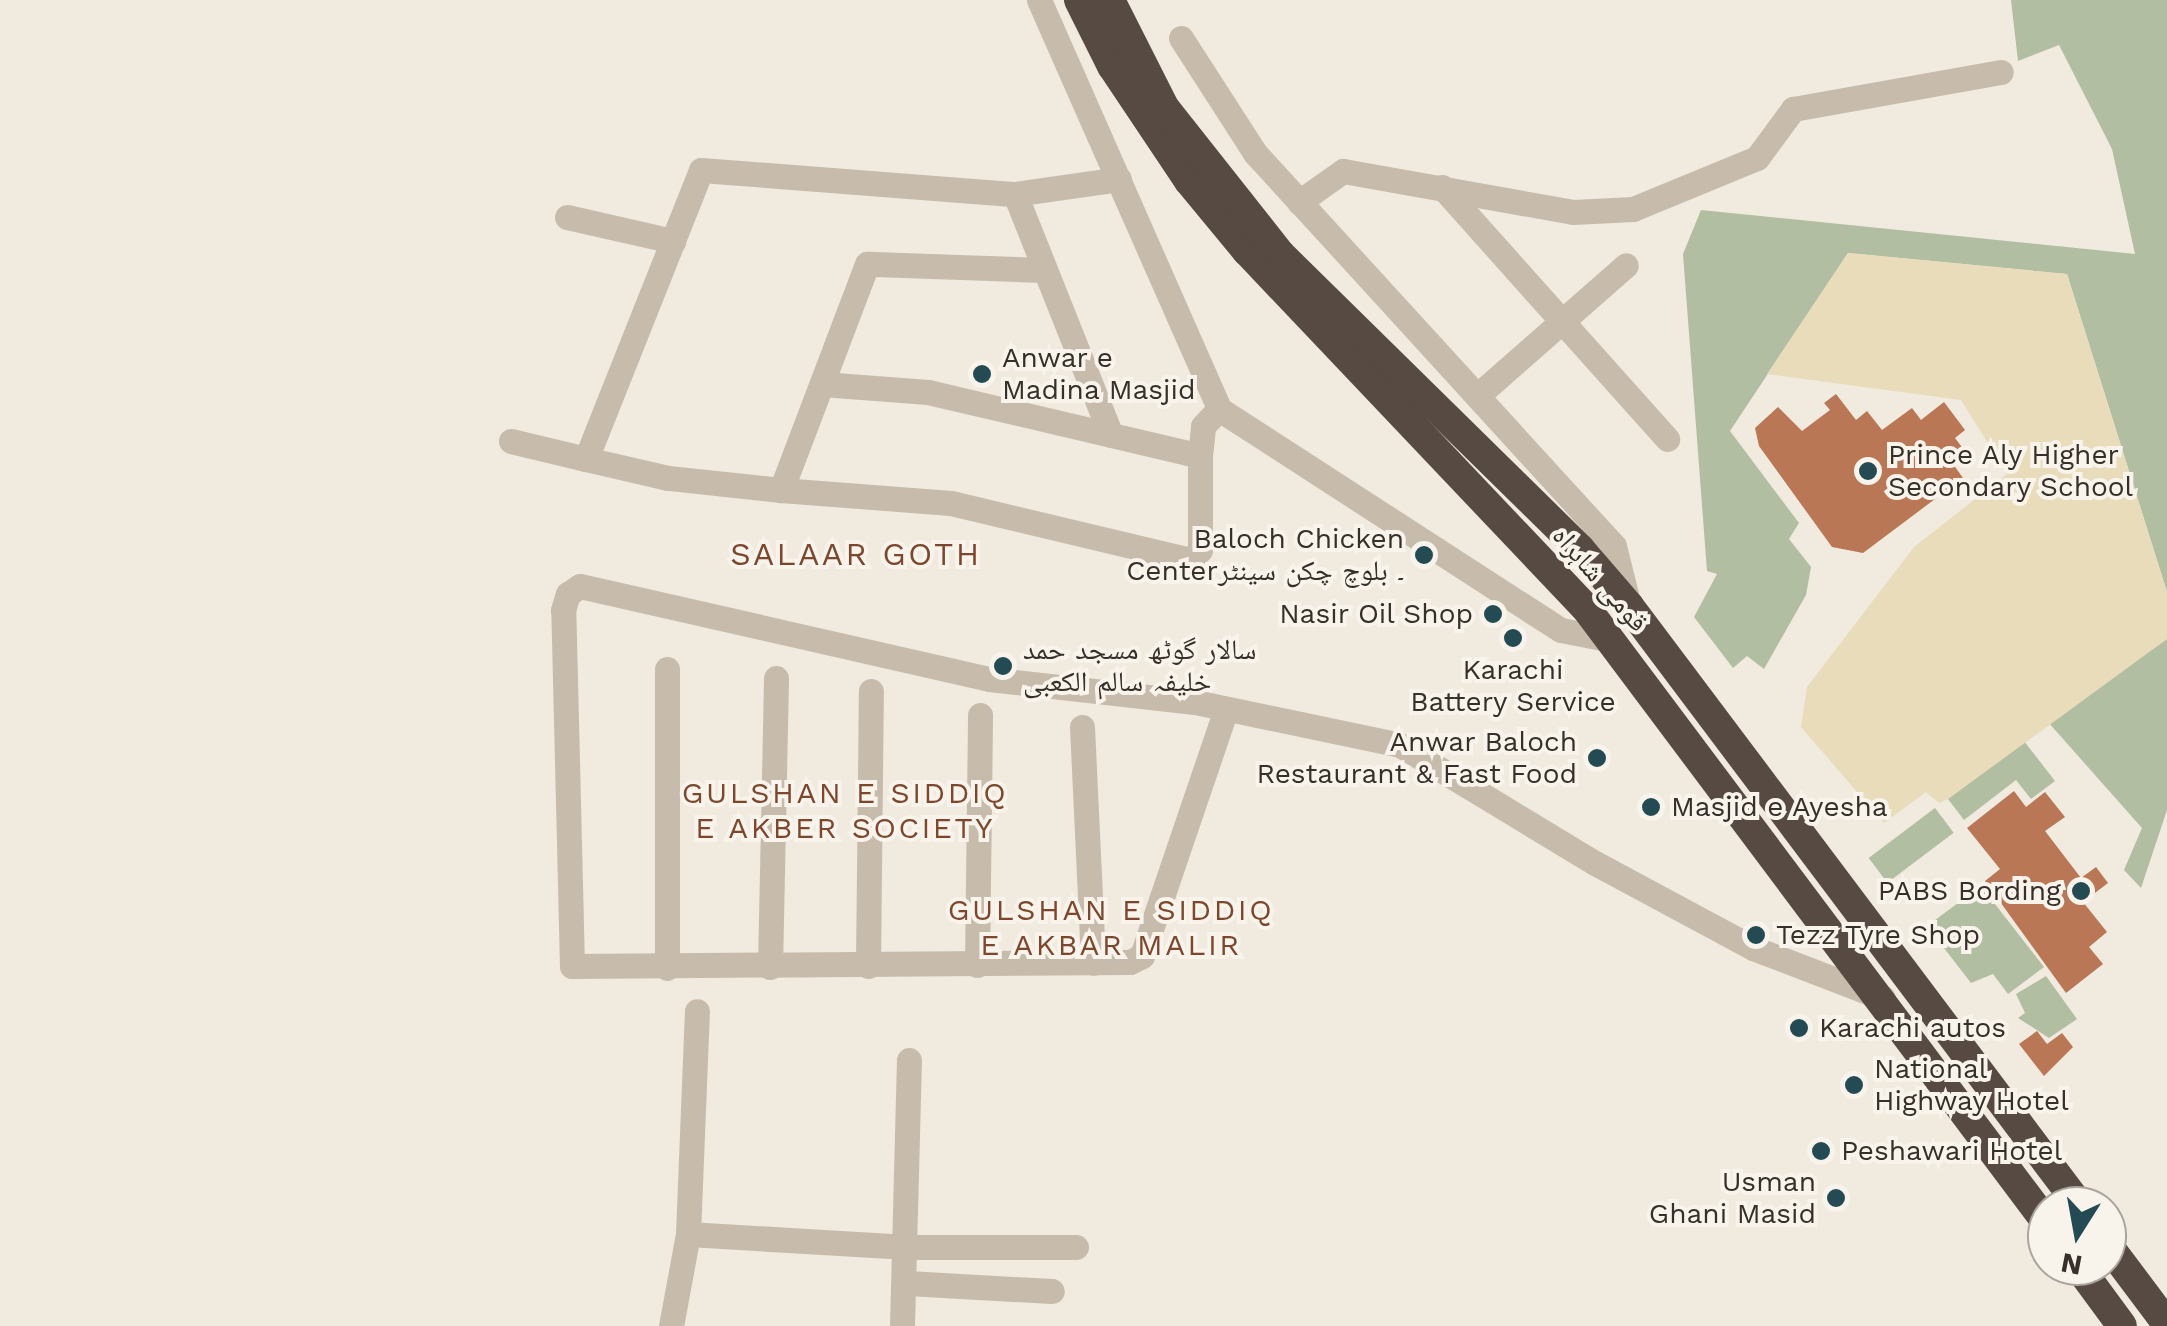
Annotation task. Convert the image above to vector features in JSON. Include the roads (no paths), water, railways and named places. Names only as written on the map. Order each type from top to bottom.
[{"type":"highway","name":"قومی شاہراہ","points":[[1080,0],[1152,132],[1247,251],[1462,473],[1612,640],[2027,1196]]},
{"type":"highway","name":"قومی شاہراہ","points":[[1110,0],[1164,107],[1280,254],[1580,549],[1629,606],[2065,1186]]},
{"type":"highway","points":[[1929,1062],[1955,1036]]},
{"type":"highway","points":[[2127,1271],[2167,1324]]},
{"type":"highway","points":[[2093,1286],[2122,1326]]},
{"type":"street","points":[[1039,0],[1219,410],[1545,620],[1612,640]]},
{"type":"street","points":[[1181,38],[1255,153],[1614,546],[1629,606]]},
{"type":"street","points":[[1299,202],[1343,171],[1573,212],[1633,210],[1757,158],[1793,109],[2000,72]]},
{"type":"street","points":[[586,460],[701,170],[1015,194],[1119,179]]},
{"type":"street","points":[[1442,187],[1667,440]]},
{"type":"street","points":[[1015,194],[1111,435]]},
{"type":"street","points":[[567,218],[673,242]]},
{"type":"street","points":[[781,490],[867,264],[1043,270]]},
{"type":"street","points":[[1478,396],[1626,265]]},
{"type":"street","points":[[822,384],[928,392],[1200,456]]},
{"type":"street","points":[[512,442],[668,478],[952,503],[1190,560],[1200,550],[1203,426],[1219,410]]},
{"type":"street","points":[[1226,709],[1142,956],[1092,963],[582,969],[572,966],[563,610],[568,594],[580,586],[989,678],[1226,709],[1400,745],[1595,863],[1753,948],[1882,998]]},
{"type":"street","points":[[667,669],[668,968]]},
{"type":"street","points":[[770,967],[776,678]]},
{"type":"street","points":[[868,966],[871,691]]},
{"type":"street","points":[[977,964],[980,715]]},
{"type":"street","points":[[1082,727],[1092,963]]},
{"type":"street","points":[[670,1326],[688,1234],[697,1011]]},
{"type":"street","points":[[902,1326],[908,1283],[910,1060]]},
{"type":"street","points":[[688,1234],[908,1247],[1076,1247]]},
{"type":"street","points":[[908,1283],[1052,1290]]},
{"type":"place","name":"Anwar e Madina Masjid","points":[[982,374]]},
{"type":"place","name":"Prince Aly Higher Secondary School","points":[[1868,471]]},
{"type":"place","name":"Baloch Chicken Center۔ بلوچ چکن سینٹر","points":[[1424,555]]},
{"type":"place","name":"Nasir Oil Shop","points":[[1493,614]]},
{"type":"place","name":"Karachi Battery Service","points":[[1513,638]]},
{"type":"place","name":"سالار گوٹھ مسجد حمد خلیفہ سالم الکعبی","points":[[1003,666]]},
{"type":"place","name":"Anwar Baloch Restaurant & Fast Food","points":[[1597,758]]},
{"type":"place","name":"Masjid e Ayesha","points":[[1651,807]]},
{"type":"place","name":"PABS Bording","points":[[2081,891]]},
{"type":"place","name":"Tezz Tyre Shop","points":[[1756,935]]},
{"type":"place","name":"Karachi autos","points":[[1799,1028]]},
{"type":"place","name":"National Highway Hotel","points":[[1854,1085]]},
{"type":"place","name":"Peshawari Hotel","points":[[1821,1151]]},
{"type":"place","name":"Usman Ghani Masid","points":[[1836,1198]]},
{"type":"district","name":"SALAAR GOTH","points":[[856,554]]},
{"type":"district","name":"GULSHAN E SIDDIQ E AKBER SOCIETY","points":[[845,810]]},
{"type":"district","name":"GULSHAN E SIDDIQ E AKBAR MALIR","points":[[1111,927]]}]
